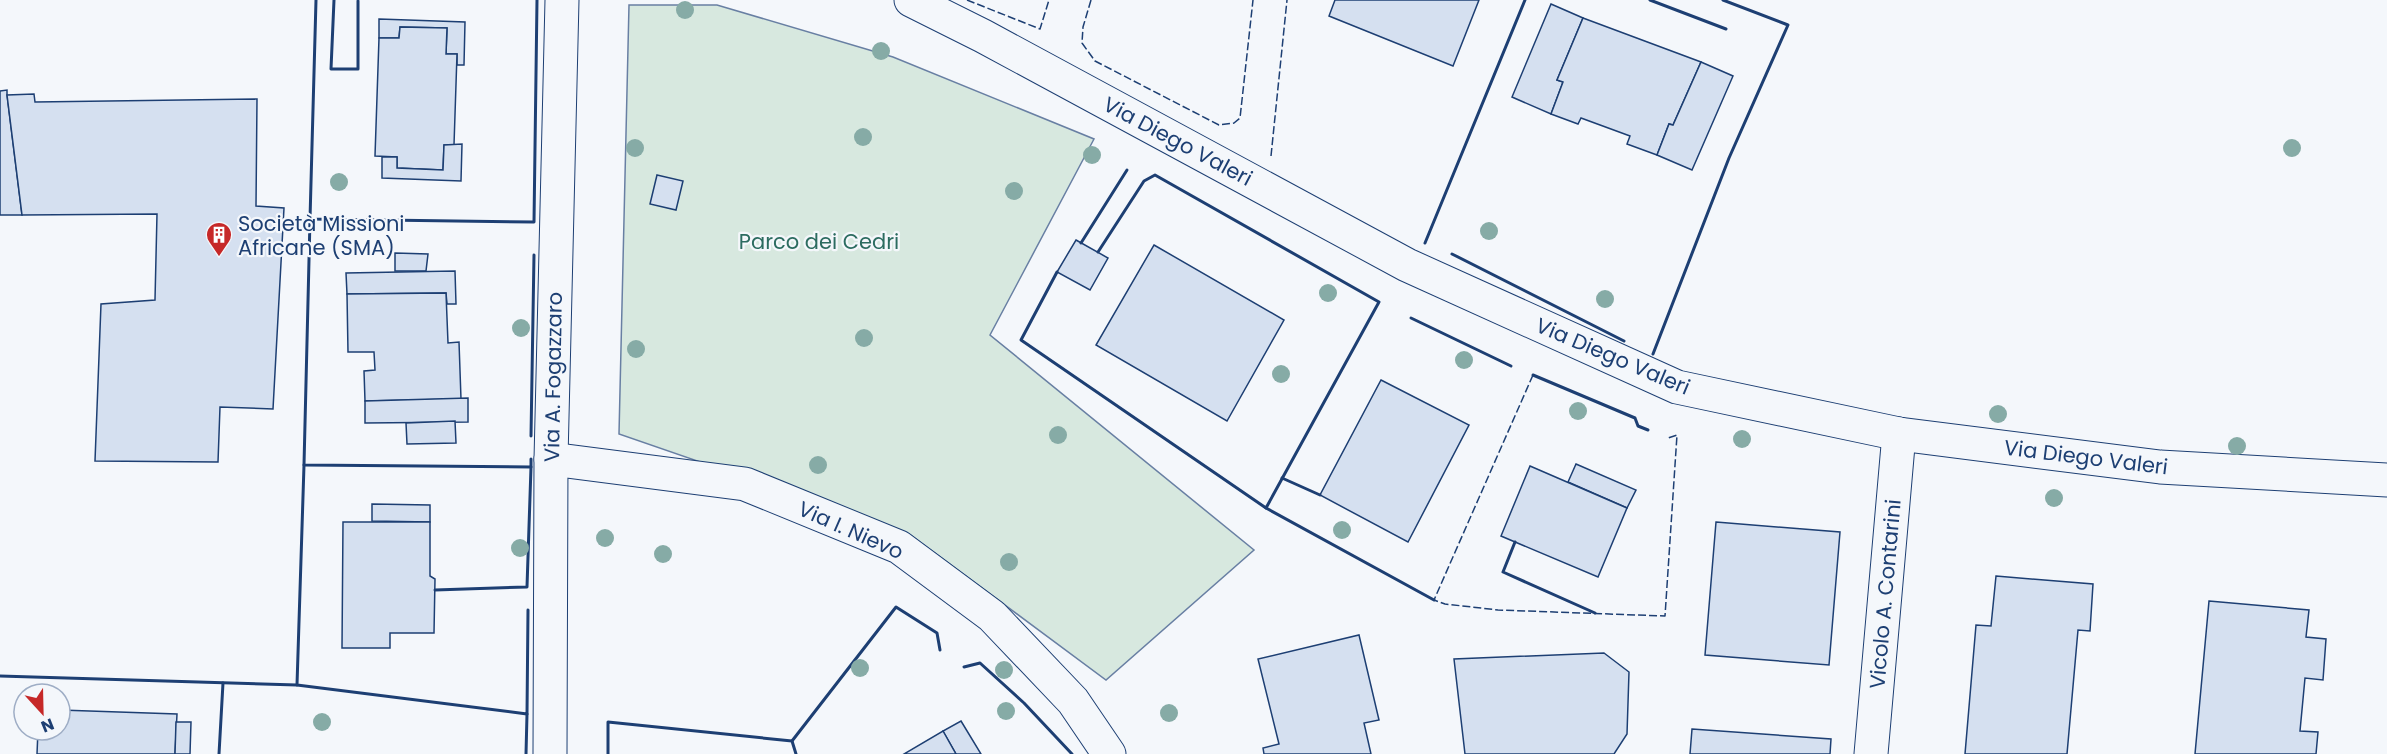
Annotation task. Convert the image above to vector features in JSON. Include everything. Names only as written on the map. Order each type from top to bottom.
[{"type":"street","name":"Via A. Fogazzaro","points":[[550,754],[551,459],[562,0]]},
{"type":"street","name":"Via Diego Valeri","points":[[911,0],[993,41],[1407,265],[1677,387],[1899,434],[2160,467],[2387,480]]},
{"type":"street","name":"Vicolo A. Contarini","points":[[1871,754],[1899,434]]},
{"type":"street","name":"Via I. Nievo","points":[[551,459],[745,484],[899,547],[992,616],[1073,701],[1109,754]]},
{"type":"green space","name":"Parco dei Cedri","points":[[629,5],[717,5],[893,57],[1094,139],[990,335],[1254,550],[1106,680],[909,534],[619,434]]},
{"type":"building","points":[[1335,0],[1479,0],[1453,66],[1329,16]]},
{"type":"building","points":[[1551,4],[1583,18],[1557,80],[1563,82],[1551,114],[1512,97]]},
{"type":"building","points":[[1583,18],[1701,62],[1673,125],[1669,124],[1657,155],[1627,144],[1630,136],[1581,118],[1578,124],[1551,114],[1563,82],[1557,80]]},
{"type":"building","points":[[379,19],[465,22],[464,65],[457,65],[457,54],[446,54],[447,28],[400,27],[399,38],[379,38]]},
{"type":"building","points":[[400,27],[447,28],[446,54],[457,54],[454,145],[444,145],[443,170],[397,168],[397,157],[375,156],[379,38],[399,38]]},
{"type":"building","points":[[1701,62],[1733,76],[1692,170],[1657,155],[1669,124],[1673,125]]},
{"type":"building","points":[[7,90],[22,215],[0,215],[0,91]]},
{"type":"building","name":"Società Missioni Africane (SMA)","points":[[34,94],[35,102],[257,99],[256,206],[284,208],[273,409],[220,407],[218,462],[95,461],[101,304],[155,300],[157,214],[22,215],[7,95]]},
{"type":"building","points":[[462,144],[461,181],[382,178],[382,157],[397,157],[397,168],[443,170],[444,145]]},
{"type":"building","points":[[657,175],[683,181],[676,210],[650,204]]},
{"type":"building","points":[[1076,240],[1108,258],[1090,290],[1057,272]]},
{"type":"building","points":[[1154,245],[1284,320],[1227,421],[1096,345]]},
{"type":"building","points":[[395,253],[428,254],[426,271],[395,271]]},
{"type":"building","points":[[455,271],[456,304],[447,304],[446,293],[347,294],[346,273]]},
{"type":"building","points":[[446,293],[448,343],[459,342],[461,399],[365,401],[364,371],[375,370],[374,352],[348,352],[347,294]]},
{"type":"building","points":[[1381,380],[1469,425],[1408,542],[1320,495]]},
{"type":"building","points":[[468,398],[468,422],[365,423],[365,401]]},
{"type":"building","points":[[455,421],[456,443],[407,444],[406,423]]},
{"type":"building","points":[[1576,464],[1636,490],[1627,508],[1568,482]]},
{"type":"building","points":[[1530,466],[1627,508],[1598,577],[1501,536]]},
{"type":"building","points":[[372,504],[430,505],[430,522],[372,521]]},
{"type":"building","points":[[343,522],[430,522],[430,576],[435,579],[434,633],[390,633],[390,648],[342,648]]},
{"type":"building","points":[[1716,522],[1840,532],[1829,665],[1705,655]]},
{"type":"building","points":[[1996,576],[2093,584],[2090,631],[2078,630],[2067,754],[1965,754],[1976,625],[1991,626]]},
{"type":"building","points":[[2209,601],[2309,610],[2306,637],[2326,639],[2323,680],[2305,678],[2300,731],[2318,732],[2316,754],[2195,754]]},
{"type":"building","points":[[1359,635],[1379,720],[1364,723],[1371,754],[1264,754],[1263,748],[1279,744],[1258,659]]},
{"type":"building","points":[[1604,653],[1629,672],[1627,734],[1614,754],[1465,754],[1454,659]]},
{"type":"building","points":[[72,710],[177,714],[175,754],[37,754],[38,742],[72,742]]},
{"type":"building","points":[[961,721],[981,754],[956,754],[943,731]]},
{"type":"building","points":[[176,722],[191,722],[190,754],[175,754]]},
{"type":"building","points":[[1692,729],[1831,739],[1830,754],[1690,754]]},
{"type":"building","points":[[943,731],[956,754],[904,754]]},
{"type":"fence","points":[[967,0],[1040,29],[1049,0]]},
{"type":"fence","points":[[1091,0],[1083,27],[1082,43],[1095,61],[1219,125],[1234,123],[1240,118],[1253,0]]},
{"type":"fence","points":[[1271,156],[1287,0]]},
{"type":"fence","points":[[1533,375],[1434,600],[1445,604],[1498,610],[1665,616],[1677,435],[1668,438]]},
{"type":"wall","points":[[316,0],[310,219],[534,222],[537,0]]},
{"type":"wall","points":[[334,0],[331,69],[358,69],[358,1]]},
{"type":"wall","points":[[1425,243],[1525,0]]},
{"type":"wall","points":[[1650,0],[1726,29]]},
{"type":"wall","points":[[1653,354],[1729,158],[1788,25],[1723,0]]},
{"type":"wall","points":[[1081,243],[1127,170]]},
{"type":"wall","points":[[1057,272],[1021,340],[1266,508],[1379,302],[1155,175],[1144,181],[1098,252]]},
{"type":"wall","points":[[310,219],[304,465],[531,467],[531,459]]},
{"type":"wall","points":[[1452,254],[1624,341]]},
{"type":"wall","points":[[531,436],[534,255]]},
{"type":"wall","points":[[1411,318],[1511,366]]},
{"type":"wall","points":[[1533,375],[1635,418],[1638,426],[1648,430]]},
{"type":"wall","points":[[304,465],[297,685],[527,714],[528,610]]},
{"type":"wall","points":[[435,590],[527,587],[531,467]]},
{"type":"wall","points":[[1282,478],[1320,495]]},
{"type":"wall","points":[[1266,508],[1434,600]]},
{"type":"wall","points":[[1515,542],[1503,572],[1595,613]]},
{"type":"wall","points":[[792,741],[896,607],[937,633],[940,650]]},
{"type":"wall","points":[[964,667],[980,663],[1024,703],[1072,754]]},
{"type":"wall","points":[[0,676],[297,685]]},
{"type":"wall","points":[[219,754],[223,683]]},
{"type":"wall","points":[[526,754],[527,714]]},
{"type":"wall","points":[[608,754],[608,722],[792,741],[796,754]]},
{"type":"place","name":"Società Missioni Africane (SMA)","points":[[219,258]]}]
